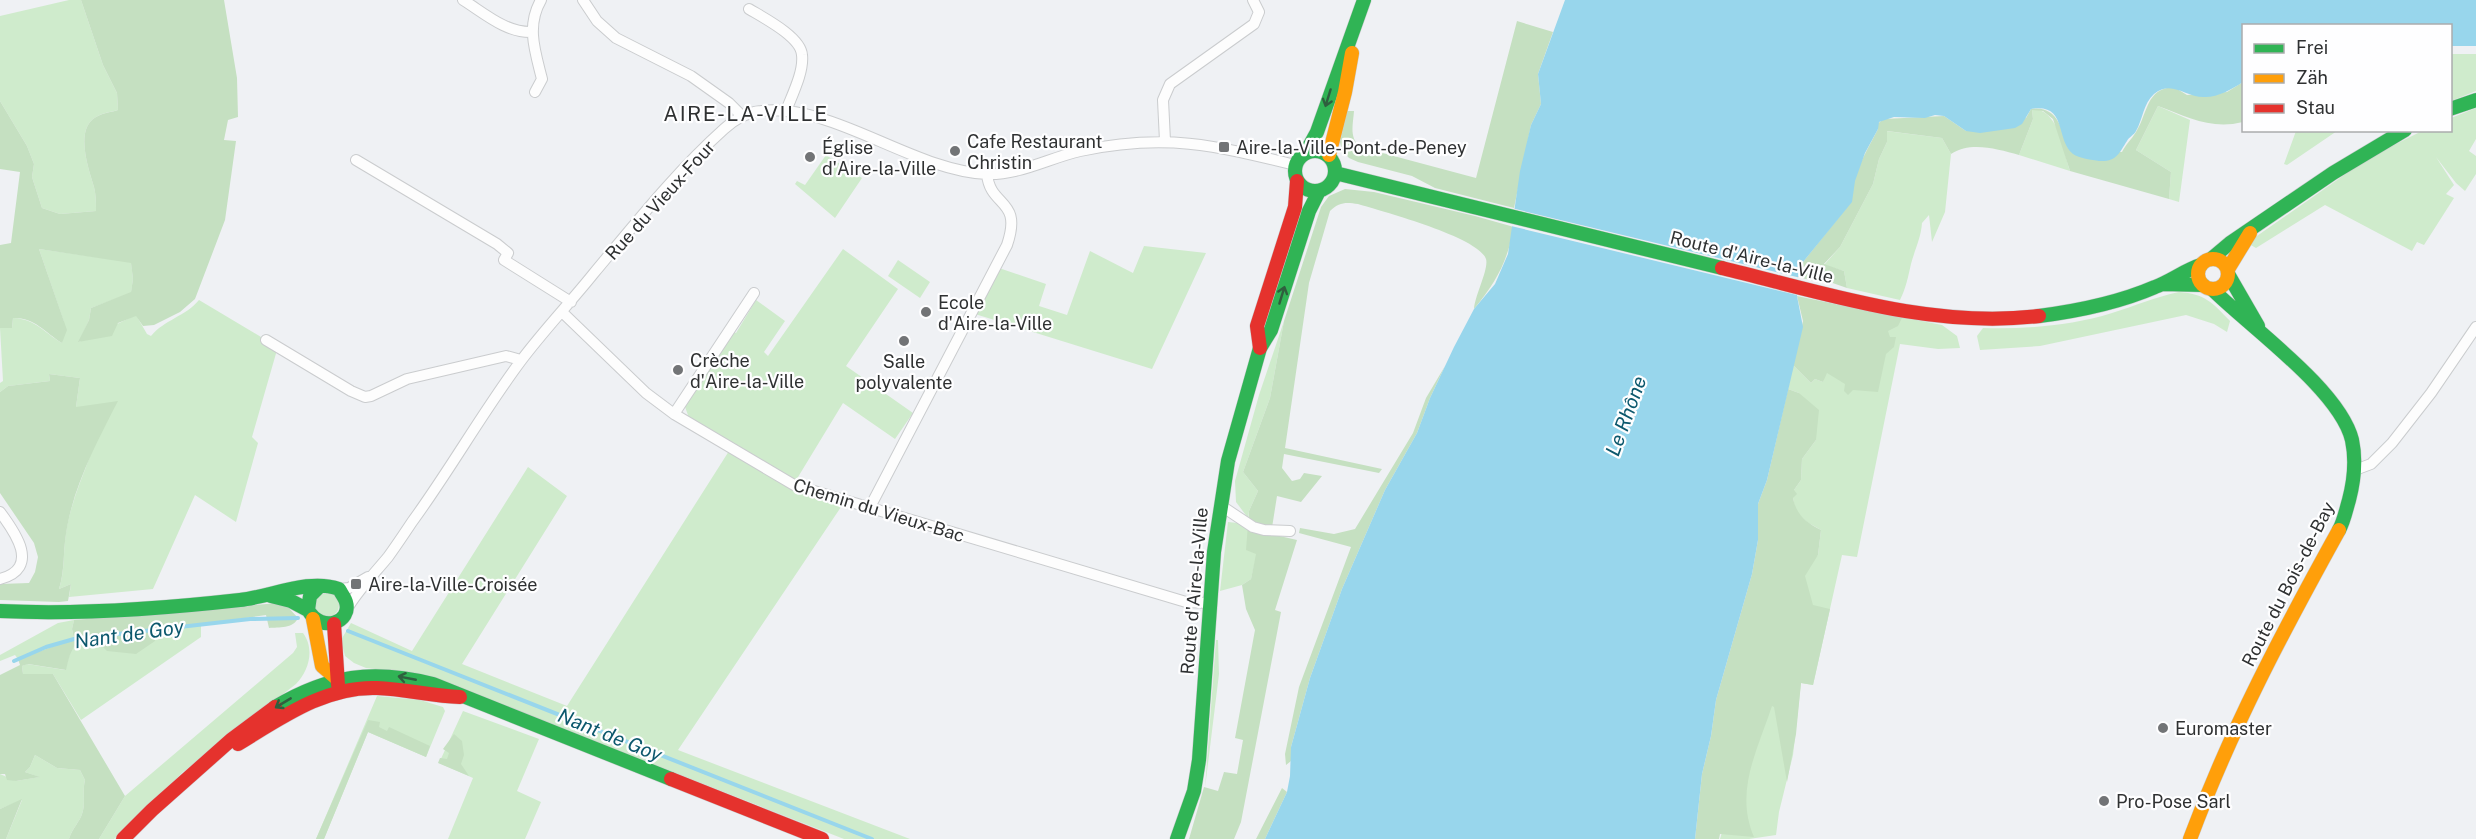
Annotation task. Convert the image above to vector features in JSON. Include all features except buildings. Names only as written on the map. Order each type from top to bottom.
[{"type":"main road","points":[[1306,152],[1317,132],[1364,0]]},
{"type":"main road","points":[[1329,155],[1345,92],[1356,23]]},
{"type":"main road","points":[[2452,110],[2476,100]]},
{"type":"main road","name":"Route d'Aire-la-Ville","points":[[1335,173],[1821,292],[1916,313],[1956,318],[1995,319],[2033,317],[2075,310],[2113,301],[2163,284],[2176,275],[2206,262],[2334,171],[2402,132]]},
{"type":"main road","points":[[1315,150],[1329,155],[1333,161],[1335,173],[1331,183],[1319,191],[1309,190],[1297,181],[1295,165],[1301,155],[1315,150]]},
{"type":"main road","name":"Route d'Aire-la-Ville","points":[[1260,348],[1257,326],[1295,207],[1297,181]]},
{"type":"main road","name":"Route d'Aire-la-Ville","points":[[1177,839],[1194,791],[1199,760],[1209,603],[1220,505],[1228,461],[1260,348],[1271,330],[1309,211],[1319,191]]},
{"type":"main road","name":"Route d'Aire-la-Ville","points":[[2228,272],[2254,229]]},
{"type":"main road","points":[[2221,261],[2228,272],[2223,285],[2207,287],[2198,277],[2206,262],[2221,261]]},
{"type":"main road","name":"Route du Bois-de-Bay","points":[[2228,272],[2261,331]]},
{"type":"main road","name":"Route d'Aire-la-Ville","points":[[2163,284],[2207,287]]},
{"type":"main road","name":"Route du Bois-de-Bay","points":[[2190,839],[2215,772],[2238,721],[2271,653],[2342,524],[2352,493],[2355,470],[2352,441],[2338,411],[2314,383],[2261,331],[2237,314],[2207,287]]},
{"type":"main road","points":[[0,610],[105,611],[268,596],[328,585],[339,589],[346,598],[347,609],[343,618],[334,624],[321,624],[285,599],[268,596]]},
{"type":"main road","points":[[320,586],[310,596],[311,615],[322,666],[338,684]]},
{"type":"main road","points":[[334,624],[333,638],[338,664],[338,684]]},
{"type":"main road","points":[[123,839],[151,810],[205,765],[338,684],[363,674],[401,677],[431,683],[822,839]]},
{"type":"street","points":[[463,0],[507,27],[519,32],[532,32]]},
{"type":"street","points":[[535,93],[542,79],[531,20],[541,0]]},
{"type":"street","points":[[583,0],[597,21],[616,38],[691,76],[729,103],[742,116]]},
{"type":"street","points":[[1165,141],[1163,100],[1170,84],[1254,24],[1259,12],[1253,0]]},
{"type":"street","points":[[749,9],[782,29],[800,48],[801,65],[786,111]]},
{"type":"street","name":"Rue du Vieux-Four","points":[[347,609],[436,489],[521,360],[672,183],[724,129],[742,116],[761,111],[786,111],[847,129],[899,150],[964,171],[987,174],[1016,171],[1063,155],[1092,149],[1136,142],[1165,141],[1224,147],[1295,165]]},
{"type":"street","points":[[356,160],[497,244],[508,253],[504,260],[571,302]]},
{"type":"street","points":[[869,509],[1007,245],[1012,230],[1010,212],[989,184],[987,174]]},
{"type":"street","points":[[674,414],[754,294]]},
{"type":"street","name":"Chemin du Vieux-Bac","points":[[562,312],[639,388],[674,414],[784,481],[808,491],[1186,602],[1209,603]]},
{"type":"street","points":[[2355,470],[2371,464],[2392,443],[2431,393],[2476,327]]},
{"type":"street","points":[[266,340],[365,397],[407,379],[506,356],[521,360]]},
{"type":"street","points":[[1220,505],[1253,527],[1264,530],[1290,531]]},
{"type":"street","points":[[0,512],[16,532],[21,544],[21,558],[17,569],[9,576],[0,579]]},
{"type":"street","name":"Rue du Vieux-Four","points":[[339,589],[357,585],[374,574]]},
{"type":"green space","points":[[69,0],[81,0],[103,65],[117,93],[118,110],[96,117],[89,123],[84,140],[95,190],[96,211],[60,214],[42,208],[32,177],[34,164],[27,146],[0,101],[0,16]]},
{"type":"green space","points":[[81,0],[224,0],[237,78],[238,117],[228,120],[224,140],[236,141],[225,220],[195,299],[180,312],[154,325],[143,326],[136,316],[118,323],[112,336],[78,342],[89,320],[91,308],[131,292],[133,279],[131,263],[39,249],[67,330],[62,343],[28,320],[13,318],[12,328],[0,328],[0,245],[11,243],[20,172],[0,169],[0,101],[27,146],[34,164],[32,177],[42,208],[60,214],[96,211],[95,190],[84,140],[89,123],[96,117],[118,110],[117,93],[103,65]]},
{"type":"green space","points":[[1517,21],[1553,32],[1538,74],[1541,104],[1531,125],[1514,208],[1435,188],[1412,176],[1358,162],[1349,158],[1342,150],[1340,142],[1347,111],[1354,111],[1353,135],[1360,147],[1476,178]]},
{"type":"green space","points":[[2452,54],[2476,54],[2476,91],[2452,101]]},
{"type":"green space","points":[[2242,83],[2242,122],[2210,123],[2158,106],[2136,150],[2171,172],[2169,199],[2070,171],[2053,119],[2043,111],[2032,110],[2033,119],[2019,155],[1976,147],[1951,154],[1942,138],[1887,131],[1887,142],[1879,159],[1873,184],[1840,247],[1824,264],[1844,271],[1847,288],[1824,280],[1823,283],[1798,277],[1803,262],[1851,202],[1860,164],[1878,129],[1877,124],[1884,119],[1944,116],[1966,131],[2026,118],[2031,109],[2040,109],[2047,111],[2057,120],[2068,148],[2122,152],[2140,125],[2153,97],[2165,88],[2174,87],[2187,95],[2227,92]]},
{"type":"green space","points":[[2158,106],[2190,120],[2179,202],[2169,199],[2171,172],[2136,150]]},
{"type":"green space","points":[[2476,108],[2476,139],[2469,151],[2476,156],[2476,174],[2465,191],[2436,157],[2454,185],[2446,194],[2454,198],[2424,245],[2417,242],[2412,251],[2325,205],[2256,248],[2249,244],[2254,238],[2370,157],[2420,132],[2452,132],[2452,118]]},
{"type":"green space","points":[[2032,110],[2044,112],[2055,126],[2070,171],[2019,155],[2033,119]]},
{"type":"green space","points":[[1886,131],[1942,138],[1951,154],[1945,212],[1932,242],[1929,215],[1922,223],[1900,300],[1847,288],[1844,271],[1824,265],[1840,247],[1873,184],[1879,159],[1887,142]]},
{"type":"green space","points":[[2296,132],[2336,132],[2287,165],[2284,164]]},
{"type":"green space","points":[[826,155],[862,178],[835,218],[795,184],[797,181],[805,185]]},
{"type":"green space","points":[[1345,189],[1374,192],[1514,227],[1500,271],[1474,309],[1484,276],[1486,259],[1466,242],[1428,226],[1358,204],[1343,203],[1330,211],[1309,283],[1285,448],[1382,469],[1379,473],[1284,454],[1282,468],[1292,481],[1300,479],[1304,473],[1322,476],[1301,502],[1277,496],[1271,534],[1297,540],[1275,610],[1281,612],[1241,822],[1234,839],[1189,839],[1204,787],[1218,791],[1224,772],[1237,774],[1243,740],[1235,738],[1255,630],[1246,609],[1242,585],[1251,579],[1256,554],[1246,550],[1249,511],[1258,491],[1243,472],[1270,398],[1284,321],[1321,207],[1329,196]]},
{"type":"green space","points":[[1144,246],[1206,253],[1152,369],[975,314],[999,268],[1046,284],[1039,306],[1067,315],[1090,251],[1133,273]]},
{"type":"green space","points":[[39,249],[131,262],[133,279],[131,293],[91,308],[89,320],[79,342],[136,315],[147,334],[151,336],[199,300],[266,340],[277,350],[252,437],[258,443],[236,522],[195,495],[153,589],[69,597],[71,584],[59,589],[70,512],[92,451],[76,407],[80,378],[49,374],[50,381],[8,386],[0,392],[0,383],[3,381],[0,328],[12,328],[13,318],[21,319],[34,323],[62,343],[64,322]]},
{"type":"green space","points":[[843,249],[898,289],[846,366],[913,413],[895,439],[843,403],[795,482],[689,418],[684,404],[732,331],[736,333],[756,300],[785,321],[764,352],[768,356]]},
{"type":"green space","points":[[898,260],[930,282],[920,298],[888,276]]},
{"type":"green space","points":[[2179,292],[2202,297],[2213,304],[2230,321],[2227,332],[2214,324],[2186,315],[2040,346],[1980,350],[1977,336],[1983,328],[2065,324],[2112,313]]},
{"type":"green space","points":[[1797,296],[1902,318],[1898,326],[1888,331],[1890,337],[1896,337],[1894,347],[1886,354],[1878,392],[1853,390],[1848,395],[1844,391],[1845,384],[1827,373],[1823,382],[1815,379],[1811,383],[1793,365],[1803,321]]},
{"type":"green space","points":[[1840,305],[1942,325],[1957,336],[1960,348],[1938,349],[1900,344],[1857,557],[1842,555],[1813,685],[1801,683],[1793,755],[1779,812],[1776,835],[1749,839],[1720,839],[1798,576],[1818,555],[1821,530],[1796,512],[1793,498],[1794,490],[1801,480],[1802,459],[1816,440],[1799,393],[1788,389],[1793,365],[1811,383],[1815,379],[1823,382]]},
{"type":"green space","points":[[1284,321],[1270,398],[1243,472],[1258,491],[1248,518],[1236,502],[1235,481],[1259,395]]},
{"type":"green space","points":[[1445,366],[1417,433],[1385,490],[1342,589],[1310,678],[1291,747],[1291,761],[1286,765],[1285,754],[1299,687],[1351,547],[1299,533],[1300,528],[1334,534],[1355,529],[1413,433],[1426,398]]},
{"type":"green space","points":[[49,374],[80,378],[76,407],[118,401],[87,465],[69,516],[59,589],[71,584],[68,601],[0,600],[0,584],[29,583],[35,572],[38,557],[34,543],[0,493],[0,392],[8,386],[50,381]]},
{"type":"green space","points":[[1788,389],[1799,393],[1819,410],[1816,440],[1802,459],[1801,480],[1794,490],[1797,494],[1793,498],[1803,518],[1821,530],[1818,555],[1805,576],[1813,605],[1830,609],[1813,685],[1801,683],[1796,734],[1787,782],[1772,706],[1750,770],[1747,787],[1748,820],[1754,837],[1720,834],[1719,839],[1695,839],[1702,774],[1716,700],[1752,574],[1758,540],[1758,504],[1767,480]]},
{"type":"green space","points":[[729,451],[843,504],[678,750],[910,839],[844,839],[458,688],[404,672],[366,668],[345,656],[341,640],[351,623],[412,651],[528,467],[567,496],[462,664],[567,706]]},
{"type":"green space","points":[[1228,522],[1238,523],[1247,528],[1257,553],[1251,579],[1242,585],[1220,591]]},
{"type":"green space","points":[[327,593],[332,594],[338,600],[338,610],[332,616],[327,617],[322,616],[316,610],[315,605],[316,600],[322,594]]},
{"type":"green space","points":[[279,603],[287,606],[298,618],[296,622],[285,627],[269,628],[266,615],[156,631],[155,641],[136,654],[107,651],[95,639],[87,640],[77,644],[74,648],[66,670],[28,664],[22,666],[23,674],[53,674],[125,796],[99,839],[69,839],[83,810],[85,780],[80,770],[57,768],[35,755],[25,772],[40,777],[16,781],[7,780],[5,774],[0,774],[0,675],[20,665],[18,659],[74,639],[72,629],[74,620]]},
{"type":"green space","points":[[74,620],[72,629],[74,639],[18,659],[15,655],[0,661],[0,655],[58,623]]},
{"type":"green space","points":[[201,625],[201,637],[81,720],[53,674],[23,674],[22,666],[27,664],[65,670],[71,650],[83,640]]},
{"type":"green space","points":[[295,633],[303,633],[309,646],[309,660],[301,679],[183,772],[114,839],[99,839],[125,796],[293,653],[297,647]]},
{"type":"green space","points":[[1216,640],[1218,640],[1219,674],[1205,788]]},
{"type":"green space","points":[[377,696],[420,700],[443,707],[445,711],[426,757],[368,732],[324,839],[316,839]]},
{"type":"green space","points":[[463,711],[539,739],[517,791],[541,802],[525,839],[448,839],[473,778],[439,763]]},
{"type":"green space","points":[[368,720],[380,722],[379,727],[387,731],[389,727],[430,746],[426,757],[368,732],[324,839],[316,839]]},
{"type":"green space","points":[[454,734],[462,741],[464,755],[461,764],[469,776],[438,763],[440,758],[447,759],[449,753],[443,749]]},
{"type":"green space","points":[[35,755],[57,768],[80,770],[85,780],[83,810],[69,839],[6,839],[22,800],[0,809],[0,774],[16,781],[39,777],[25,772]]},
{"type":"green space","points":[[1282,788],[1287,792],[1265,839],[1256,839]]},
{"type":"green space","points":[[22,799],[6,839],[0,839],[0,809]]},
{"type":"water","name":"Le Rhône","points":[[1565,0],[2476,0],[2476,46],[2452,46],[2452,24],[2242,24],[2242,83],[2210,97],[2198,97],[2167,88],[2154,94],[2145,107],[2136,131],[2119,153],[2110,160],[2086,159],[2073,154],[2064,140],[2056,117],[2043,109],[2031,109],[2022,124],[2015,128],[1980,133],[1966,131],[1944,116],[1935,115],[1925,118],[1894,117],[1879,122],[1855,181],[1852,202],[1803,262],[1798,277],[1797,296],[1803,327],[1767,480],[1758,504],[1758,540],[1752,574],[1716,700],[1702,774],[1695,839],[1265,839],[1287,792],[1291,747],[1310,678],[1342,589],[1385,490],[1417,433],[1430,398],[1454,347],[1474,309],[1495,284],[1508,254],[1520,171],[1531,125],[1541,104],[1538,74]]},
{"type":"pier","points":[[1511,208],[1801,278],[1801,296],[1511,226]]},
{"type":"waterway","name":"Nant de Goy","points":[[14,661],[46,647],[74,639],[250,619],[298,618]]},
{"type":"waterway","name":"Nant de Goy","points":[[348,631],[872,839]]},
{"type":"traffic: fast","points":[[1306,152],[1317,132],[1364,0]]},
{"type":"traffic: fast","points":[[2452,108],[2476,100]]},
{"type":"traffic: fast","points":[[2211,259],[2230,243],[2333,173],[2402,132]]},
{"type":"traffic: fast","points":[[1315,151],[1323,152],[1329,157],[1334,163],[1335,171],[1334,179],[1329,185],[1323,190],[1315,191],[1307,190],[1301,185],[1296,179],[1295,171],[1296,163],[1301,157],[1307,152],[1315,151]]},
{"type":"traffic: fast","points":[[1335,173],[1722,268]]},
{"type":"traffic: fast","points":[[1177,839],[1194,791],[1199,760],[1214,552],[1228,461],[1260,348],[1271,330],[1309,211],[1319,191]]},
{"type":"traffic: fast","points":[[2039,316],[2083,309],[2127,298],[2161,285],[2201,265]]},
{"type":"traffic: fast","points":[[2228,274],[2258,326]]},
{"type":"traffic: fast","points":[[2163,284],[2203,285]]},
{"type":"traffic: fast","points":[[2212,289],[2312,380],[2344,421],[2352,440],[2354,470],[2349,500],[2339,530]]},
{"type":"traffic: fast","points":[[0,611],[90,612],[180,606],[240,600],[302,587],[315,586],[327,586],[339,589],[345,600],[347,609],[340,620],[321,622],[308,610],[310,596],[320,586]]},
{"type":"traffic: fast","points":[[271,596],[291,601],[308,610]]},
{"type":"traffic: fast","points":[[275,707],[314,688],[352,678],[371,676],[411,679],[433,684],[671,779]]},
{"type":"traffic: slow","points":[[1329,155],[1352,53]]},
{"type":"traffic: slow","points":[[2228,269],[2250,233]]},
{"type":"traffic: slow","points":[[2213,259],[2224,263],[2228,274],[2224,285],[2213,289],[2202,285],[2198,274],[2202,263],[2213,259]]},
{"type":"traffic: slow","points":[[2190,839],[2258,682],[2339,530]]},
{"type":"traffic: slow","points":[[313,619],[322,666],[336,678]]},
{"type":"traffic: jam","points":[[1260,348],[1257,326],[1295,207],[1297,181]]},
{"type":"traffic: jam","points":[[1722,268],[1839,298],[1918,313],[1958,318],[1999,319],[2039,316]]},
{"type":"traffic: jam","points":[[334,624],[338,685]]},
{"type":"traffic: jam","points":[[238,744],[287,714],[339,692],[377,688],[460,697]]},
{"type":"traffic: jam","points":[[123,839],[232,739],[275,707]]},
{"type":"traffic: jam","points":[[671,779],[822,839]]},
{"type":"place","name":"Aire-la-Ville-Pont-de-Peney","points":[[1224,147]]},
{"type":"place","name":"Cafe Restaurant Christin","points":[[955,151]]},
{"type":"place","name":"Église d'Aire-la-Ville","points":[[810,157]]},
{"type":"place","name":"Ecole d'Aire-la-Ville","points":[[926,312]]},
{"type":"place","name":"Salle polyvalente","points":[[904,341]]},
{"type":"place","name":"Crèche d'Aire-la-Ville","points":[[678,370]]},
{"type":"place","name":"Aire-la-Ville-Croisée","points":[[356,584]]},
{"type":"place","name":"Euromaster","points":[[2163,728]]},
{"type":"place","name":"Pro-Pose Sarl","points":[[2104,801]]},
{"type":"district","name":"AIRE-LA-VILLE","points":[[746,113]]}]
